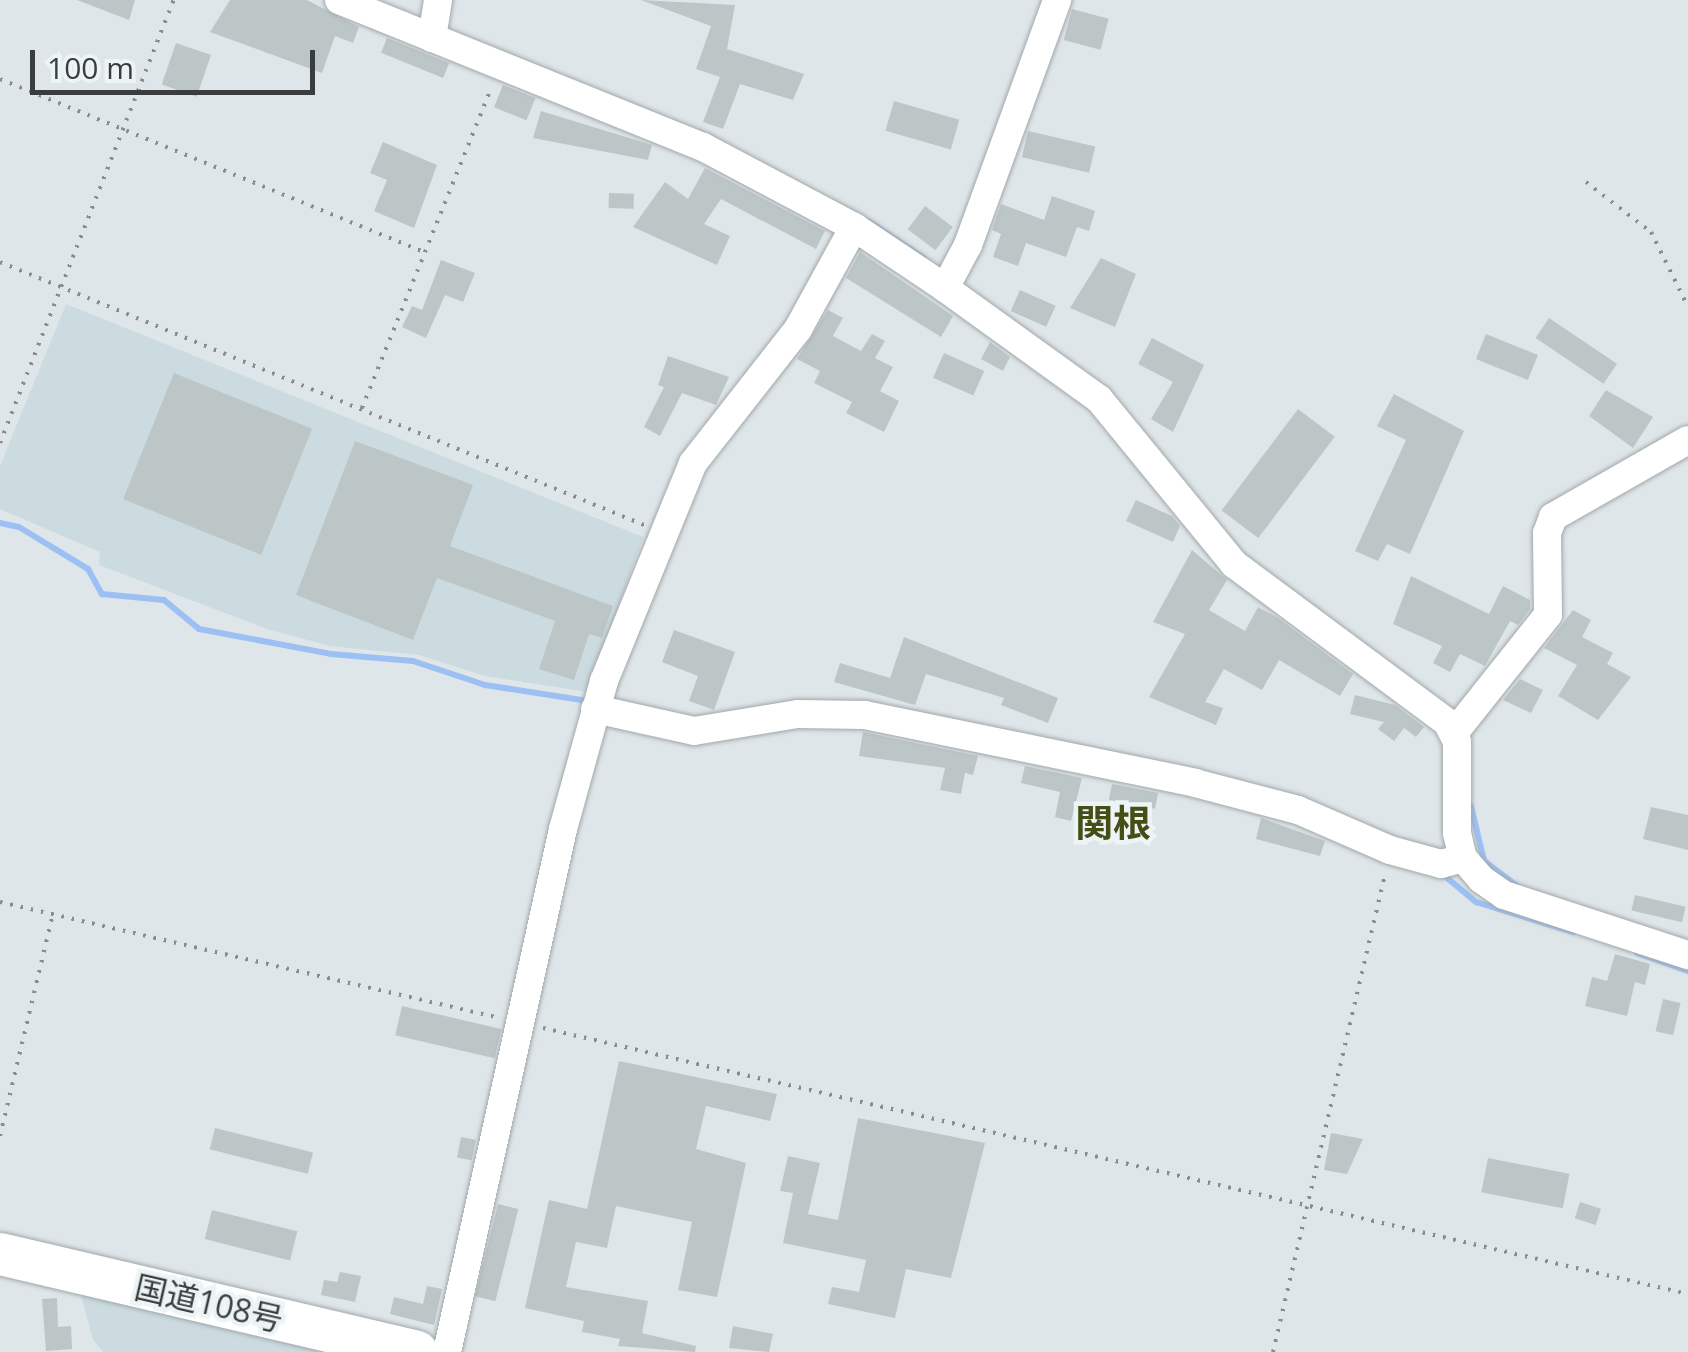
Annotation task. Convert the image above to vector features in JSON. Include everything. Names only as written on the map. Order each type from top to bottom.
[{"type":"highway","name":"国道108号","points":[[0,1254],[418,1352]]},
{"type":"street","points":[[338,0],[499,68],[703,146],[854,226],[1099,399],[1234,564],[1460,729]]},
{"type":"street","points":[[432,38],[438,0]]},
{"type":"street","points":[[945,288],[968,245],[1057,0]]},
{"type":"street","points":[[447,1352],[595,709],[662,533],[703,446],[798,329],[854,226]]},
{"type":"street","points":[[1688,440],[1553,516],[1547,533],[1548,615],[1460,729],[1463,858],[1504,895],[1688,956]]},
{"type":"street","points":[[595,709],[694,731],[798,714],[865,715],[1195,783],[1298,810],[1390,850],[1441,864],[1463,858]]},
{"type":"path","points":[[0,442],[174,0]]},
{"type":"path","points":[[362,408],[499,68]]},
{"type":"path","points":[[0,79],[426,254]]},
{"type":"path","points":[[1586,182],[1650,232],[1688,307]]},
{"type":"path","points":[[0,262],[662,533]]},
{"type":"path","points":[[1273,1352],[1390,850]]},
{"type":"path","points":[[0,902],[1688,1294]]},
{"type":"path","points":[[0,1136],[52,914]]},
{"type":"shaded area","points":[[66,304],[643,537],[588,692],[485,676],[419,655],[330,646],[267,629],[99,565],[100,552],[0,509],[0,466]]},
{"type":"shaded area","points":[[79,1288],[363,1352],[103,1352],[93,1340]]},
{"type":"building","points":[[77,0],[135,0],[129,20]]},
{"type":"building","points":[[230,0],[307,0],[359,27],[353,43],[335,36],[322,73],[210,32]]},
{"type":"building","points":[[641,0],[735,5],[727,49],[804,74],[793,100],[740,84],[723,129],[703,122],[720,77],[696,69],[711,26]]},
{"type":"building","points":[[1072,9],[1109,19],[1100,50],[1064,40]]},
{"type":"building","points":[[387,38],[449,63],[443,78],[381,53]]},
{"type":"building","points":[[176,43],[211,55],[197,97],[162,85]]},
{"type":"building","points":[[503,85],[535,98],[526,120],[494,107]]},
{"type":"building","points":[[894,101],[959,120],[951,150],[885,131]]},
{"type":"building","points":[[541,111],[652,145],[648,160],[533,138]]},
{"type":"building","points":[[1028,131],[1095,147],[1089,173],[1022,157]]},
{"type":"building","points":[[383,142],[437,165],[414,228],[374,211],[387,180],[370,173]]},
{"type":"building","points":[[705,168],[825,231],[816,249],[721,199],[704,224],[730,236],[717,265],[633,227],[665,182],[688,199]]},
{"type":"building","points":[[609,193],[634,194],[633,209],[608,208]]},
{"type":"building","points":[[1052,196],[1095,211],[1089,231],[1077,227],[1066,257],[1026,243],[1018,266],[993,257],[1001,234],[992,230],[1001,204],[1044,220]]},
{"type":"building","points":[[925,206],[953,227],[935,250],[908,229]]},
{"type":"building","points":[[860,252],[953,316],[941,337],[846,278]]},
{"type":"building","points":[[1101,258],[1136,274],[1115,327],[1070,308]]},
{"type":"building","points":[[441,260],[475,273],[463,302],[445,295],[426,338],[402,327],[412,306],[422,310]]},
{"type":"building","points":[[1020,290],[1056,306],[1046,327],[1011,311]]},
{"type":"building","points":[[828,310],[843,318],[833,336],[861,351],[872,334],[885,341],[875,358],[893,367],[880,391],[899,401],[884,432],[846,413],[852,402],[814,383],[820,371],[797,359]]},
{"type":"building","points":[[1549,318],[1617,364],[1604,384],[1536,338]]},
{"type":"building","points":[[1486,334],[1538,355],[1528,380],[1476,359]]},
{"type":"building","points":[[1152,338],[1204,365],[1173,432],[1151,419],[1173,382],[1138,364]]},
{"type":"building","points":[[990,342],[1010,357],[1003,371],[981,359]]},
{"type":"building","points":[[944,353],[984,371],[973,396],[933,378]]},
{"type":"building","points":[[668,356],[729,377],[716,405],[682,393],[660,436],[644,427],[664,387],[658,385]]},
{"type":"building","points":[[174,373],[312,429],[261,555],[123,499]]},
{"type":"building","points":[[1606,390],[1653,417],[1633,448],[1589,416]]},
{"type":"building","points":[[1394,394],[1464,431],[1410,554],[1387,544],[1378,561],[1355,551],[1406,440],[1377,426]]},
{"type":"building","points":[[1298,409],[1335,437],[1258,538],[1222,510]]},
{"type":"building","points":[[355,441],[473,485],[450,546],[613,606],[602,638],[589,634],[574,680],[539,669],[555,621],[437,578],[413,640],[296,595]]},
{"type":"building","points":[[1136,500],[1172,516],[1180,526],[1173,542],[1126,521]]},
{"type":"building","points":[[1192,550],[1227,580],[1209,610],[1245,631],[1258,607],[1278,618],[1353,674],[1340,696],[1279,660],[1262,690],[1224,669],[1205,702],[1223,708],[1216,725],[1149,697],[1185,634],[1153,622]]},
{"type":"building","points":[[1411,576],[1489,614],[1503,586],[1530,600],[1530,609],[1518,625],[1510,621],[1485,666],[1460,654],[1450,672],[1433,663],[1442,646],[1393,624]]},
{"type":"building","points":[[1573,610],[1591,620],[1582,637],[1613,653],[1607,664],[1631,677],[1598,720],[1558,696],[1577,665],[1544,648]]},
{"type":"building","points":[[674,630],[735,652],[714,710],[689,701],[698,676],[662,662]]},
{"type":"building","points":[[904,637],[1058,698],[1048,723],[1001,705],[1004,698],[926,674],[915,705],[834,682],[840,663],[890,678]]},
{"type":"building","points":[[1520,679],[1543,690],[1531,713],[1503,700]]},
{"type":"building","points":[[1355,695],[1395,705],[1424,727],[1416,737],[1404,728],[1394,741],[1378,729],[1384,722],[1350,714]]},
{"type":"building","points":[[863,732],[978,756],[973,775],[965,773],[961,794],[940,790],[945,768],[859,756]]},
{"type":"building","points":[[1025,766],[1082,778],[1071,821],[1055,817],[1060,792],[1021,783]]},
{"type":"building","points":[[1112,784],[1158,793],[1155,809],[1109,800]]},
{"type":"building","points":[[1651,807],[1688,815],[1688,850],[1643,839]]},
{"type":"building","points":[[1261,818],[1325,841],[1320,856],[1256,839]]},
{"type":"building","points":[[1635,895],[1686,907],[1682,922],[1631,911]]},
{"type":"building","points":[[1615,954],[1650,964],[1645,985],[1635,982],[1627,1016],[1585,1006],[1592,977],[1607,981]]},
{"type":"building","points":[[1663,999],[1681,1003],[1673,1035],[1656,1031]]},
{"type":"building","points":[[402,1006],[501,1029],[495,1058],[395,1035]]},
{"type":"building","points":[[619,1061],[777,1094],[770,1121],[706,1106],[696,1149],[746,1163],[717,1297],[678,1290],[692,1222],[616,1206],[607,1248],[576,1242],[566,1287],[648,1301],[642,1333],[696,1346],[695,1352],[618,1346],[620,1339],[582,1332],[584,1321],[525,1308],[549,1200],[587,1209]]},
{"type":"building","points":[[858,1118],[985,1143],[951,1278],[906,1269],[895,1318],[828,1304],[832,1287],[859,1292],[866,1260],[783,1243],[793,1193],[780,1191],[788,1156],[820,1163],[808,1214],[838,1220]]},
{"type":"building","points":[[215,1128],[313,1152],[308,1174],[210,1149]]},
{"type":"building","points":[[1331,1133],[1363,1139],[1347,1174],[1324,1170]]},
{"type":"building","points":[[461,1137],[476,1140],[472,1160],[457,1158]]},
{"type":"building","points":[[1488,1158],[1569,1174],[1563,1208],[1481,1192]]},
{"type":"building","points":[[1580,1202],[1601,1209],[1596,1225],[1575,1218]]},
{"type":"building","points":[[498,1204],[518,1209],[495,1301],[475,1296]]},
{"type":"building","points":[[212,1210],[297,1231],[290,1260],[205,1239]]},
{"type":"building","points":[[340,1272],[361,1276],[355,1302],[321,1295],[324,1280],[337,1282]]},
{"type":"building","points":[[427,1286],[442,1289],[434,1325],[390,1314],[394,1297],[423,1304]]},
{"type":"building","points":[[57,1298],[58,1327],[71,1326],[72,1349],[46,1351],[42,1299]]},
{"type":"building","points":[[733,1326],[773,1334],[769,1352],[729,1348]]},
{"type":"waterway","points":[[868,221],[924,258]]},
{"type":"waterway","points":[[0,523],[19,527],[88,569],[102,594],[164,600],[199,629],[331,654],[413,661],[485,685],[588,701]]},
{"type":"waterway","points":[[1471,806],[1484,861],[1516,885]]},
{"type":"waterway","points":[[1440,872],[1476,902],[1573,932]]},
{"type":"waterway","points":[[1637,953],[1688,971]]},
{"type":"district","name":"関根","points":[[1113,823]]}]
